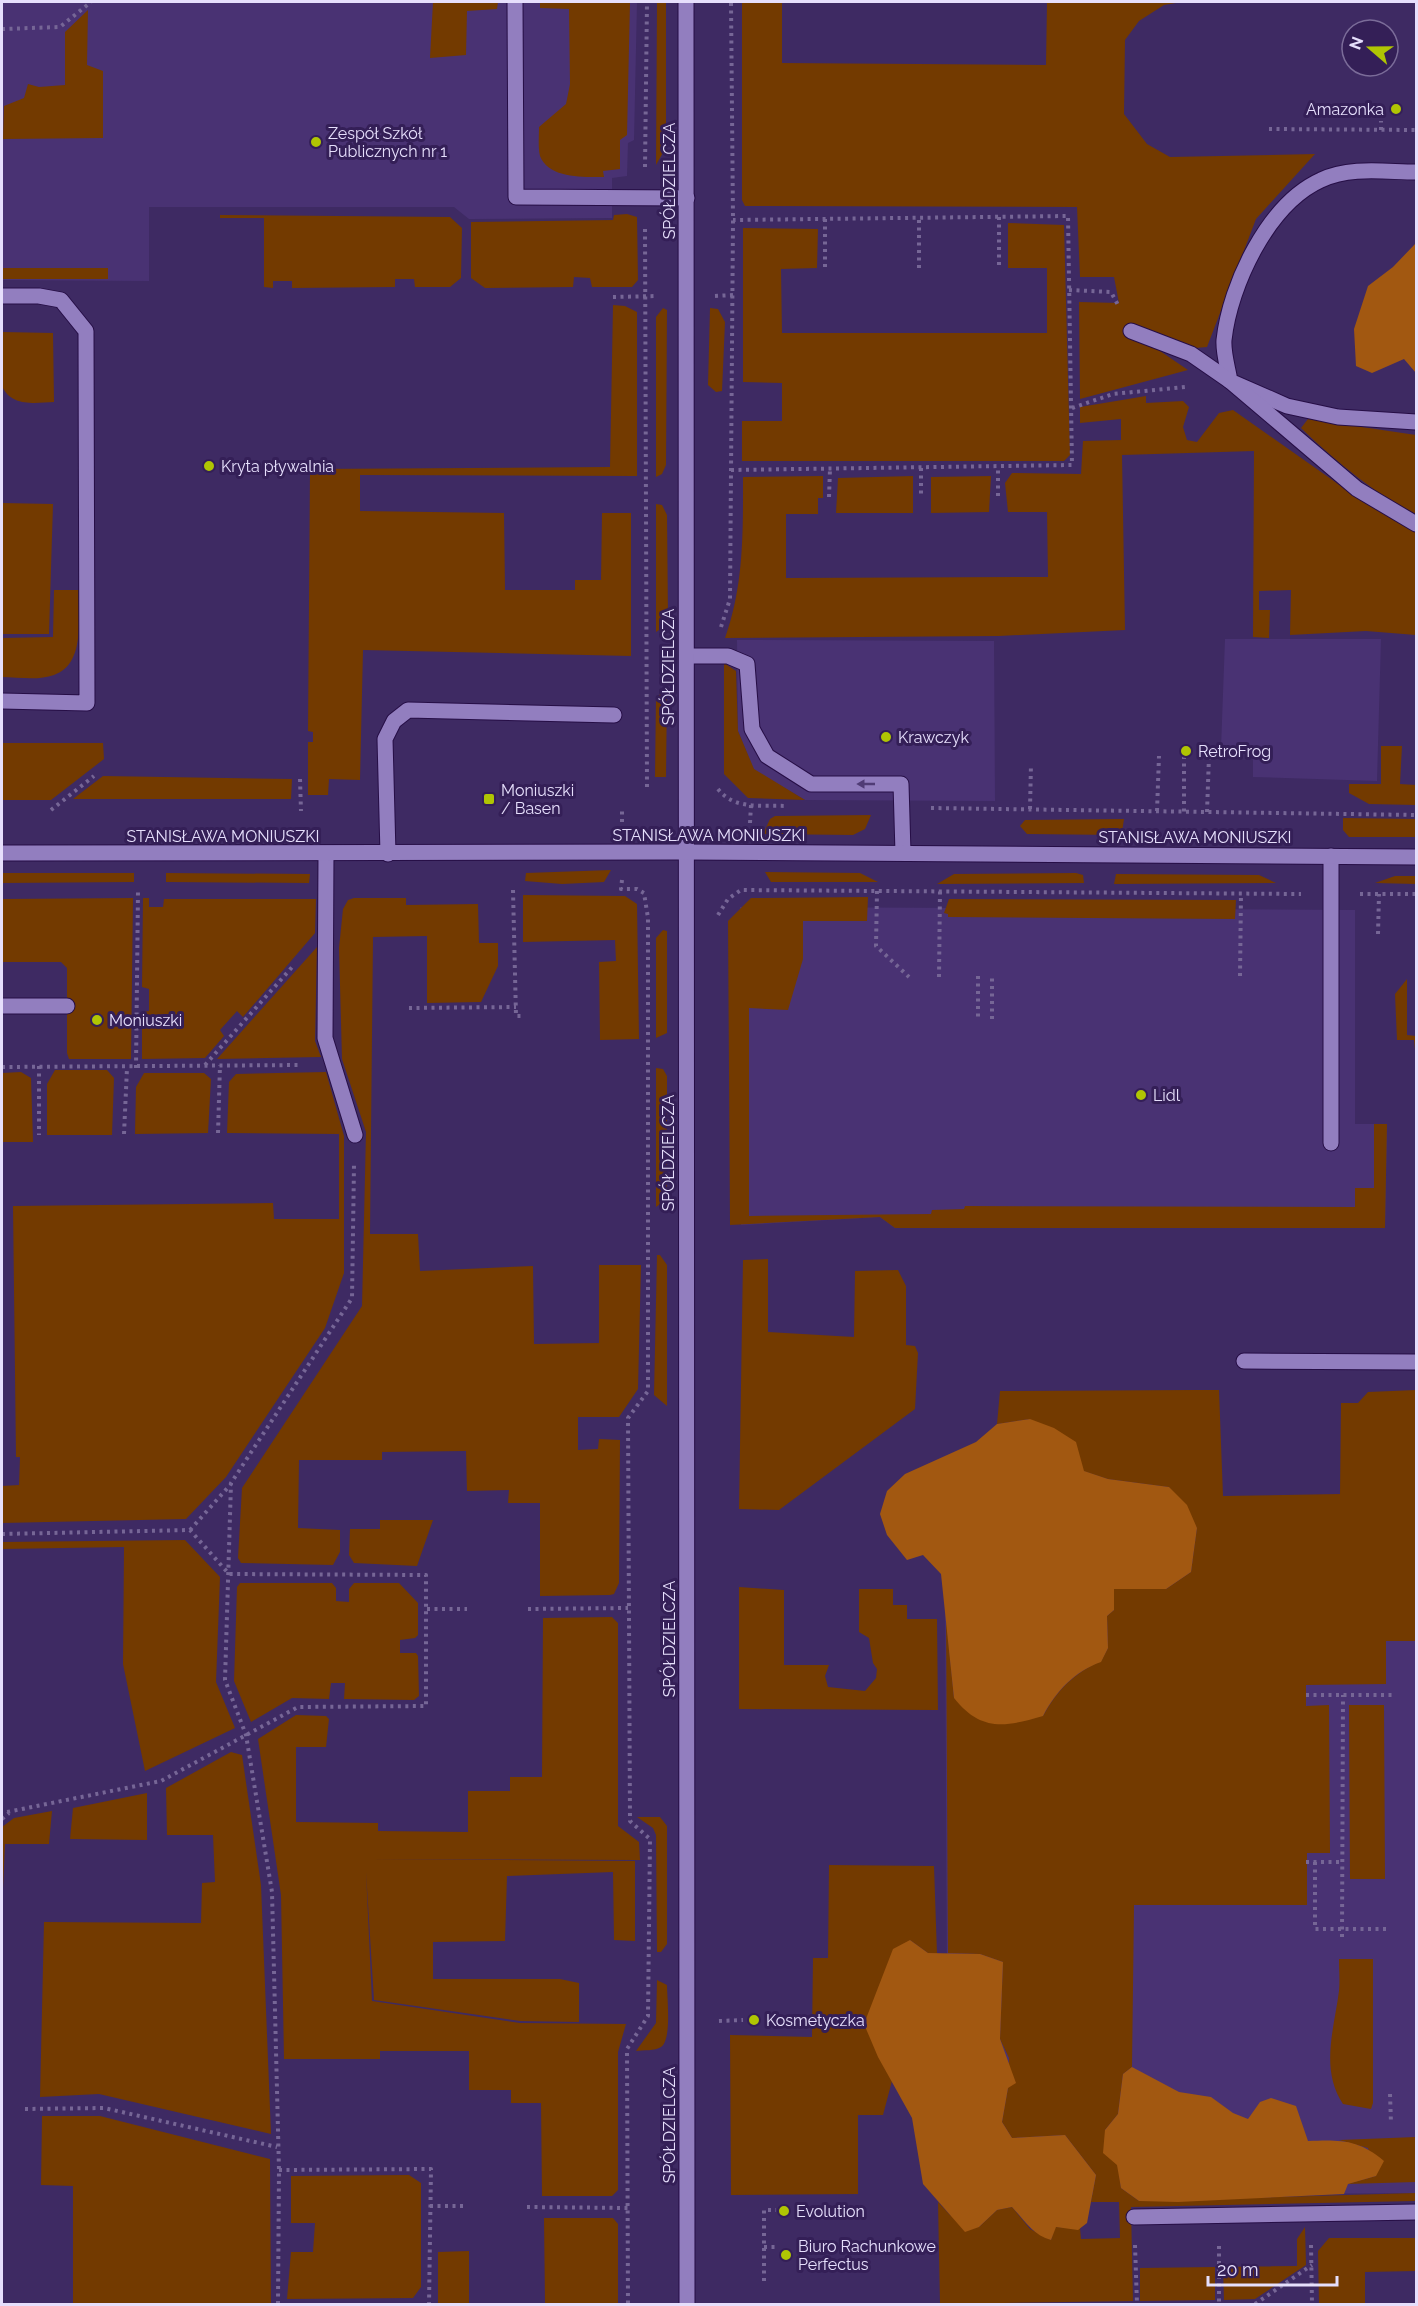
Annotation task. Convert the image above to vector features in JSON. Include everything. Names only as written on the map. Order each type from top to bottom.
[{"type":"street","points":[[515,2],[516,197],[687,198]]},
{"type":"street","name":"SPÓŁDZIELCZA","points":[[686,2],[687,2304]]},
{"type":"street","points":[[1230,381],[1224,343],[1230,306],[1264,232],[1292,200],[1320,180],[1350,171],[1416,172]]},
{"type":"street","points":[[2,296],[39,296],[61,300],[86,331],[87,703],[2,701]]},
{"type":"street","points":[[1131,331],[1191,354],[1230,381],[1357,489],[1416,524]]},
{"type":"street","points":[[1230,381],[1287,406],[1338,417],[1416,422]]},
{"type":"street","points":[[687,656],[728,656],[747,663],[752,729],[767,756],[811,784],[901,784],[903,853]]},
{"type":"street","points":[[388,854],[385,739],[394,721],[408,710],[614,715]]},
{"type":"street","name":"STANISŁAWA MONIUSZKI","points":[[2,854],[685,852],[1416,857]]},
{"type":"street","points":[[326,854],[326,1038],[355,1135]]},
{"type":"street","points":[[1331,856],[1331,1143]]},
{"type":"street","points":[[2,1005],[67,1006]]},
{"type":"street","points":[[1244,1361],[1416,1362]]},
{"type":"street","points":[[1134,2217],[1416,2212]]},
{"type":"path","points":[[2,29],[60,27],[92,2]]},
{"type":"path","points":[[647,2],[644,198],[647,789]]},
{"type":"path","points":[[715,656],[715,645],[730,598],[733,295],[731,2]]},
{"type":"path","points":[[1381,121],[1381,130]]},
{"type":"path","points":[[1269,129],[1416,130]]},
{"type":"path","points":[[731,470],[1072,465],[1068,216],[733,220]]},
{"type":"path","points":[[999,217],[999,268]]},
{"type":"path","points":[[919,218],[919,268]]},
{"type":"path","points":[[825,219],[825,268]]},
{"type":"path","points":[[1070,290],[1111,292],[1131,331]]},
{"type":"path","points":[[710,296],[733,295]]},
{"type":"path","points":[[613,297],[666,296]]},
{"type":"path","points":[[1072,408],[1113,394],[1230,381]]},
{"type":"path","points":[[998,466],[998,496]]},
{"type":"path","points":[[921,468],[921,496]]},
{"type":"path","points":[[829,497],[830,469]]},
{"type":"path","points":[[1157,811],[1159,756]]},
{"type":"path","points":[[1184,756],[1184,812]]},
{"type":"path","points":[[1208,812],[1209,756]]},
{"type":"path","points":[[1030,809],[1031,764]]},
{"type":"path","points":[[51,810],[94,776]]},
{"type":"path","points":[[300,779],[301,810]]},
{"type":"path","points":[[716,783],[724,796],[742,804],[797,806]]},
{"type":"path","points":[[901,807],[1416,815]]},
{"type":"path","points":[[622,870],[621,889],[643,891],[648,904],[648,1391],[628,1418],[630,1821],[650,1839],[648,2016],[627,2049],[628,2304]]},
{"type":"path","points":[[513,890],[516,1016],[524,1016]]},
{"type":"path","points":[[717,917],[728,899],[741,890],[1416,894]]},
{"type":"path","points":[[136,1068],[138,891]]},
{"type":"path","points":[[877,891],[876,945],[909,977]]},
{"type":"path","points":[[939,977],[940,891]]},
{"type":"path","points":[[1240,976],[1241,894]]},
{"type":"path","points":[[1378,934],[1379,894]]},
{"type":"path","points":[[204,1065],[326,929]]},
{"type":"path","points":[[978,976],[978,1020]]},
{"type":"path","points":[[992,976],[992,1019]]},
{"type":"path","points":[[409,1008],[516,1007]]},
{"type":"path","points":[[2,1067],[136,1068],[204,1065],[333,1065]]},
{"type":"path","points":[[218,1133],[220,1065]]},
{"type":"path","points":[[39,1066],[39,1135]]},
{"type":"path","points":[[124,1134],[127,1068]]},
{"type":"path","points":[[2,1534],[190,1530],[231,1483],[352,1298],[355,1135]]},
{"type":"path","points":[[231,1483],[225,1680],[246,1735],[272,1892],[279,2170],[278,2304]]},
{"type":"path","points":[[2,1813],[161,1781],[298,1707],[426,1706],[426,1575],[229,1574],[190,1530]]},
{"type":"path","points":[[528,1609],[628,1608]]},
{"type":"path","points":[[427,1609],[467,1609]]},
{"type":"path","points":[[1306,1695],[1393,1695]]},
{"type":"path","points":[[1342,1937],[1343,1695]]},
{"type":"path","points":[[2,1819],[10,1813]]},
{"type":"path","points":[[1306,1862],[1342,1862]]},
{"type":"path","points":[[1315,1862],[1315,1929],[1389,1929]]},
{"type":"path","points":[[719,2021],[743,2020]]},
{"type":"path","points":[[1390,2094],[1391,2122]]},
{"type":"path","points":[[26,2109],[104,2108],[277,2147]]},
{"type":"path","points":[[279,2170],[431,2169],[429,2304]]},
{"type":"path","points":[[430,2206],[467,2206]]},
{"type":"path","points":[[527,2207],[629,2208]]},
{"type":"path","points":[[764,2281],[764,2210],[776,2210]]},
{"type":"path","points":[[1311,2214],[1312,2304]]},
{"type":"path","points":[[764,2247],[776,2247]]},
{"type":"path","points":[[1255,2304],[1312,2265]]},
{"type":"path","points":[[1219,2267],[1219,2304]]},
{"type":"path","points":[[1136,2268],[1137,2304]]},
{"type":"shaded area","name":"Zespół Szkół Publicznych nr 1","points":[[2,2],[637,2],[634,140],[628,143],[627,176],[612,178],[612,218],[469,219],[454,207],[149,207],[149,281],[2,280]]},
{"type":"shaded area","points":[[433,2],[498,2],[497,9],[467,11],[466,55],[430,58]]},
{"type":"shaded area","points":[[540,2],[630,2],[627,135],[620,140],[620,169],[603,171],[604,177],[559,173],[545,164],[540,156],[539,127],[566,104],[570,84],[569,9],[540,8]]},
{"type":"shaded area","points":[[657,2],[666,2],[666,139],[665,149],[656,165]]},
{"type":"shaded area","points":[[742,2],[782,2],[782,63],[1046,65],[1047,2],[1182,2],[1164,5],[1139,21],[1125,40],[1124,114],[1147,144],[1170,157],[1315,154],[1256,219],[1207,347],[1160,351],[1188,370],[1080,399],[1079,302],[1119,303],[1114,277],[1080,277],[1077,207],[745,206],[742,200]]},
{"type":"shaded area","points":[[88,10],[87,65],[103,71],[103,138],[3,139],[4,106],[24,98],[28,84],[39,87],[65,85],[65,32]]},
{"type":"shaded area","points":[[627,214],[637,217],[638,280],[632,287],[592,287],[590,278],[574,277],[573,287],[485,288],[471,278],[471,222],[613,220],[614,215]]},
{"type":"shaded area","points":[[220,215],[450,217],[462,228],[461,278],[450,287],[415,287],[414,279],[395,279],[395,287],[292,288],[292,281],[273,281],[273,288],[264,287],[264,218],[220,218]]},
{"type":"shaded area","points":[[1008,223],[1064,225],[1070,455],[1064,461],[742,461],[742,421],[782,421],[782,383],[743,382],[743,228],[818,229],[817,268],[781,269],[782,333],[1047,333],[1047,268],[1008,268]]},
{"type":"shaded area","points":[[1416,243],[1416,373],[1404,359],[1372,373],[1356,366],[1354,329],[1368,286],[1393,267]]},
{"type":"shaded area","points":[[2,268],[108,268],[108,279],[2,279]]},
{"type":"shaded area","points":[[613,305],[625,306],[637,312],[637,476],[360,475],[360,511],[504,513],[505,590],[575,590],[575,580],[601,580],[602,513],[631,513],[631,656],[363,650],[360,780],[329,779],[328,795],[308,795],[308,742],[313,742],[313,732],[308,731],[310,469],[610,467]]},
{"type":"shaded area","points":[[663,308],[667,310],[666,465],[662,474],[656,477],[656,317]]},
{"type":"shaded area","points":[[710,308],[718,309],[725,322],[722,391],[716,392],[708,385]]},
{"type":"shaded area","points":[[2,332],[53,333],[54,402],[17,401],[6,393],[2,386]]},
{"type":"shaded area","points":[[1146,396],[1146,403],[1183,401],[1189,407],[1183,427],[1187,440],[1197,442],[1219,413],[1233,410],[1365,503],[1416,530],[1416,635],[1366,631],[1290,635],[1291,590],[1259,591],[1259,610],[1270,610],[1269,638],[1253,637],[1254,451],[1122,455],[1125,630],[999,636],[725,638],[739,578],[743,477],[823,476],[823,498],[818,498],[818,514],[786,514],[786,578],[1048,577],[1047,512],[1008,512],[1005,483],[1012,473],[1081,474],[1083,441],[1121,440],[1121,419],[1080,423],[1080,407]]},
{"type":"shaded area","points":[[1308,419],[1416,435],[1416,514],[1371,488],[1326,451],[1301,428]]},
{"type":"shaded area","points":[[913,476],[913,513],[836,513],[838,478]]},
{"type":"shaded area","points":[[991,476],[989,512],[931,513],[931,477]]},
{"type":"shaded area","points":[[2,503],[53,504],[49,634],[2,634]]},
{"type":"shaded area","points":[[656,504],[662,505],[667,515],[668,618],[665,626],[656,632]]},
{"type":"shaded area","points":[[54,590],[79,590],[78,638],[71,661],[64,669],[48,677],[2,677],[2,638],[53,637]]},
{"type":"shaded area","points":[[1225,639],[1381,639],[1377,781],[1253,777],[1253,748],[1221,748]]},
{"type":"shaded area","points":[[737,640],[994,641],[995,801],[805,800],[754,770],[738,731]]},
{"type":"shaded area","points":[[724,663],[736,671],[738,731],[754,769],[805,800],[748,798],[724,774]]},
{"type":"shaded area","points":[[667,690],[666,777],[655,777],[656,697]]},
{"type":"shaded area","points":[[2,743],[103,743],[104,759],[51,800],[2,800]]},
{"type":"shaded area","points":[[1381,746],[1402,746],[1400,784],[1416,785],[1416,805],[1369,804],[1349,793],[1349,784],[1381,784]]},
{"type":"shaded area","points":[[103,776],[292,779],[291,799],[73,799]]},
{"type":"shaded area","points":[[871,815],[865,829],[853,835],[763,834],[770,819],[775,816]]},
{"type":"shaded area","points":[[1343,818],[1416,819],[1416,837],[1349,837],[1343,830]]},
{"type":"shaded area","points":[[1124,819],[1122,832],[1118,835],[1027,834],[1020,826],[1025,820]]},
{"type":"shaded area","points":[[611,870],[604,882],[562,884],[525,881],[526,873]]},
{"type":"shaded area","points":[[765,872],[860,873],[878,882],[771,882]]},
{"type":"shaded area","points":[[2,873],[134,873],[134,882],[2,883]]},
{"type":"shaded area","points":[[166,873],[310,874],[309,883],[166,882]]},
{"type":"shaded area","points":[[1076,873],[1083,875],[1084,883],[937,884],[954,874]]},
{"type":"shaded area","points":[[1116,874],[1259,875],[1276,883],[1114,884]]},
{"type":"shaded area","points":[[1395,876],[1416,876],[1416,884],[1375,883]]},
{"type":"shaded area","points":[[523,895],[625,896],[637,904],[639,1039],[600,1040],[599,962],[616,961],[615,940],[523,942]]},
{"type":"shaded area","points":[[868,897],[867,921],[803,921],[803,959],[788,1010],[749,1008],[749,1216],[931,1214],[932,1210],[964,1209],[965,1206],[1355,1207],[1355,1188],[1374,1188],[1374,1124],[1387,1124],[1385,1228],[895,1228],[880,1217],[730,1225],[728,921],[751,898]]},
{"type":"shaded area","points":[[133,898],[131,1059],[69,1059],[67,1053],[67,968],[61,962],[2,962],[2,899]]},
{"type":"shaded area","points":[[143,898],[149,898],[149,907],[163,907],[164,899],[316,899],[315,933],[243,1017],[237,1011],[220,1030],[224,1036],[205,1058],[142,1059],[142,1012],[149,1011],[149,989],[142,987]]},
{"type":"shaded area","points":[[406,898],[406,905],[478,904],[479,943],[498,943],[498,966],[481,1002],[427,1003],[427,936],[373,937],[370,1234],[418,1234],[420,1271],[533,1266],[534,1344],[599,1343],[599,1265],[641,1265],[638,1389],[619,1417],[578,1417],[578,1450],[598,1449],[599,1439],[620,1440],[619,1583],[614,1594],[540,1596],[540,1503],[508,1503],[509,1490],[467,1491],[466,1451],[382,1452],[382,1460],[299,1460],[298,1528],[340,1530],[340,1552],[333,1565],[241,1563],[238,1558],[242,1488],[362,1306],[366,1132],[342,1059],[339,948],[343,909],[348,900]]},
{"type":"shaded area","points":[[949,899],[1236,900],[1235,919],[948,917],[948,914],[944,913]]},
{"type":"shaded area","points":[[740,907],[1355,910],[1355,1124],[1387,1124],[1385,1228],[895,1228],[880,1217],[741,1225]]},
{"type":"shaded area","points":[[663,930],[667,931],[667,1033],[656,1038],[656,938]]},
{"type":"shaded area","points":[[317,947],[315,1041],[321,1057],[217,1059]]},
{"type":"shaded area","points":[[1407,979],[1407,1035],[1416,1036],[1416,1059],[1414,1040],[1397,1040],[1395,994]]},
{"type":"shaded area","points":[[656,1068],[663,1069],[667,1076],[667,1199],[656,1207]]},
{"type":"shaded area","points":[[55,1070],[107,1070],[114,1078],[112,1135],[47,1135],[47,1084]]},
{"type":"shaded area","points":[[21,1072],[31,1078],[33,1142],[2,1142],[2,1073]]},
{"type":"shaded area","points":[[326,1072],[344,1136],[344,1273],[325,1328],[226,1477],[186,1519],[2,1523],[2,1486],[19,1485],[20,1457],[16,1457],[13,1206],[273,1203],[274,1219],[339,1219],[339,1134],[227,1133],[229,1082],[236,1074]]},
{"type":"shaded area","points":[[144,1073],[204,1073],[211,1079],[208,1133],[135,1134],[136,1087]]},
{"type":"shaded area","points":[[657,1255],[660,1255],[667,1265],[667,1406],[654,1395]]},
{"type":"shaded area","points":[[768,1259],[768,1332],[854,1337],[855,1271],[898,1270],[906,1286],[906,1345],[915,1346],[918,1353],[915,1409],[779,1510],[739,1509],[743,1260]]},
{"type":"shaded area","points":[[1219,1390],[1223,1496],[1340,1494],[1341,1403],[1358,1403],[1368,1392],[1416,1390],[1416,1641],[1386,1641],[1386,1684],[1306,1685],[1306,1706],[1329,1705],[1330,1853],[1307,1853],[1307,1905],[1134,1905],[1132,2067],[1123,2074],[1118,2114],[1105,2130],[1118,2165],[1121,2188],[1139,2201],[1416,2193],[1416,2201],[1131,2207],[1133,2301],[940,2304],[938,2202],[950,2215],[979,2227],[997,2210],[1012,2207],[1030,2229],[1051,2240],[1055,2227],[1080,2228],[1081,2239],[1120,2238],[1119,2202],[1091,2202],[1096,2175],[1065,2135],[1012,2138],[1002,2122],[1008,2088],[1009,2058],[1000,2039],[1003,1962],[980,1954],[948,1953],[946,1617],[954,1698],[1043,1716],[1067,1683],[1101,1661],[1108,1648],[1107,1616],[1114,1610],[1114,1589],[1166,1589],[1191,1572],[1197,1528],[1169,1487],[1108,1479],[1083,1471],[1030,1419],[997,1424],[1000,1391]]},
{"type":"shaded area","points":[[1030,1419],[1054,1428],[1076,1442],[1084,1471],[1108,1479],[1169,1487],[1187,1505],[1197,1528],[1191,1572],[1166,1589],[1114,1589],[1114,1610],[1107,1616],[1108,1648],[1101,1662],[1083,1671],[1067,1683],[1043,1716],[1017,1723],[994,1724],[974,1717],[954,1698],[941,1574],[923,1555],[907,1560],[887,1535],[880,1514],[887,1491],[905,1474],[976,1442],[997,1424]]},
{"type":"shaded area","points":[[380,1520],[433,1520],[417,1566],[354,1563],[349,1555],[350,1529],[380,1529]]},
{"type":"shaded area","points":[[185,1540],[220,1577],[216,1682],[235,1728],[145,1771],[123,1664],[124,1547],[2,1549],[2,1542]]},
{"type":"shaded area","points":[[1416,1559],[1416,2193],[948,2196],[945,1561]]},
{"type":"shaded area","points":[[240,1583],[332,1583],[336,1588],[336,1601],[349,1602],[349,1589],[354,1583],[399,1583],[418,1603],[418,1635],[415,1638],[400,1640],[400,1653],[416,1653],[418,1656],[419,1696],[414,1700],[344,1699],[345,1683],[331,1683],[329,1699],[292,1698],[251,1722],[234,1681],[237,1587]]},
{"type":"shaded area","points":[[739,1587],[784,1590],[784,1665],[829,1665],[825,1676],[828,1687],[865,1691],[876,1678],[877,1669],[873,1663],[869,1638],[859,1632],[859,1589],[893,1589],[893,1605],[907,1605],[907,1619],[937,1619],[938,1710],[739,1709]]},
{"type":"shaded area","points":[[612,1617],[618,1623],[618,1826],[639,1842],[640,1860],[365,1859],[635,1861],[635,1941],[614,1940],[613,1872],[507,1876],[505,1941],[433,1942],[433,1979],[560,1979],[579,1983],[579,2022],[520,2021],[374,2000],[366,1872],[372,2001],[520,2023],[626,2024],[618,2052],[618,2190],[612,2196],[542,2196],[541,2103],[511,2103],[511,2090],[469,2090],[469,2051],[380,2051],[380,2059],[284,2059],[281,1895],[258,1739],[296,1715],[326,1716],[329,1719],[326,1747],[296,1747],[296,1822],[378,1823],[378,1831],[468,1832],[468,1791],[510,1791],[510,1777],[542,1777],[543,1618]]},
{"type":"shaded area","points":[[1349,1705],[1384,1705],[1385,1879],[1350,1879]]},
{"type":"shaded area","points":[[231,1752],[242,1755],[261,1885],[271,2134],[99,2094],[40,2097],[44,1922],[201,1923],[202,1883],[215,1882],[213,1835],[167,1835],[166,1788]]},
{"type":"shaded area","points":[[147,1793],[147,1840],[70,1839],[73,1808]]},
{"type":"shaded area","points":[[52,1811],[49,1844],[5,1844],[2,1910],[2,1827],[14,1818]]},
{"type":"shaded area","points":[[637,1817],[660,1817],[667,1826],[667,1944],[661,1952],[657,1952],[656,1835],[653,1828]]},
{"type":"shaded area","points":[[829,1865],[934,1866],[937,1954],[928,1953],[910,1940],[877,1996],[864,2024],[903,2039],[883,2115],[858,2115],[858,2194],[731,2195],[730,2035],[812,2037],[813,1958],[828,1958]]},
{"type":"shaded area","points":[[910,1940],[928,1953],[980,1954],[1003,1962],[1000,2039],[1016,2083],[1008,2088],[1002,2122],[1012,2138],[1065,2135],[1096,2175],[1087,2223],[1078,2230],[1056,2227],[1051,2240],[1045,2238],[1034,2231],[1012,2207],[997,2210],[979,2227],[965,2232],[923,2184],[912,2118],[878,2057],[864,2024],[893,1949]]},
{"type":"shaded area","points":[[1339,1959],[1373,1959],[1373,2103],[1371,2109],[1343,2104],[1332,2077],[1330,2063],[1339,1991]]},
{"type":"shaded area","points":[[657,1980],[667,1985],[667,2036],[661,2047],[636,2051],[656,2023]]},
{"type":"shaded area","points":[[1132,2067],[1179,2092],[1211,2097],[1233,2113],[1248,2119],[1260,2102],[1271,2098],[1296,2106],[1308,2141],[1348,2142],[1366,2148],[1384,2161],[1376,2176],[1348,2184],[1344,2194],[1178,2202],[1139,2201],[1121,2188],[1117,2165],[1103,2153],[1105,2130],[1118,2114],[1123,2074]]},
{"type":"shaded area","points":[[42,2116],[100,2116],[270,2159],[271,2304],[73,2304],[73,2186],[41,2185]]},
{"type":"shaded area","points":[[1416,2137],[1416,2182],[1347,2184],[1376,2176],[1368,2148],[1339,2140]]},
{"type":"shaded area","points":[[409,2175],[421,2183],[421,2287],[413,2298],[287,2299],[291,2252],[313,2252],[315,2223],[291,2223],[291,2176]]},
{"type":"shaded area","points":[[544,2218],[613,2218],[618,2224],[618,2304],[545,2304]]},
{"type":"shaded area","points":[[1305,2227],[1306,2265],[1255,2299],[1224,2300],[1223,2267],[1297,2266],[1297,2239]]},
{"type":"shaded area","points":[[1329,2238],[1416,2238],[1416,2271],[1365,2272],[1365,2304],[1319,2304],[1318,2251]]},
{"type":"shaded area","points":[[469,2251],[469,2304],[438,2304],[438,2252]]},
{"type":"shaded area","points":[[1215,2267],[1215,2300],[1140,2301],[1140,2268]]},
{"type":"place","name":"Amazonka","points":[[1396,109]]},
{"type":"place","name":"Zespół Szkół Publicznych nr 1","points":[[316,142]]},
{"type":"place","name":"Kryta pływalnia","points":[[209,466]]},
{"type":"place","name":"Krawczyk","points":[[886,737]]},
{"type":"place","name":"RetroFrog","points":[[1186,751]]},
{"type":"place","name":"Moniuszki / Basen","points":[[489,799]]},
{"type":"place","name":"Moniuszki","points":[[97,1020]]},
{"type":"place","name":"Lidl","points":[[1141,1095]]},
{"type":"place","name":"Kosmetyczka","points":[[754,2020]]},
{"type":"place","name":"Evolution","points":[[784,2211]]},
{"type":"place","name":"Biuro Rachunkowe Perfectus","points":[[786,2255]]}]
